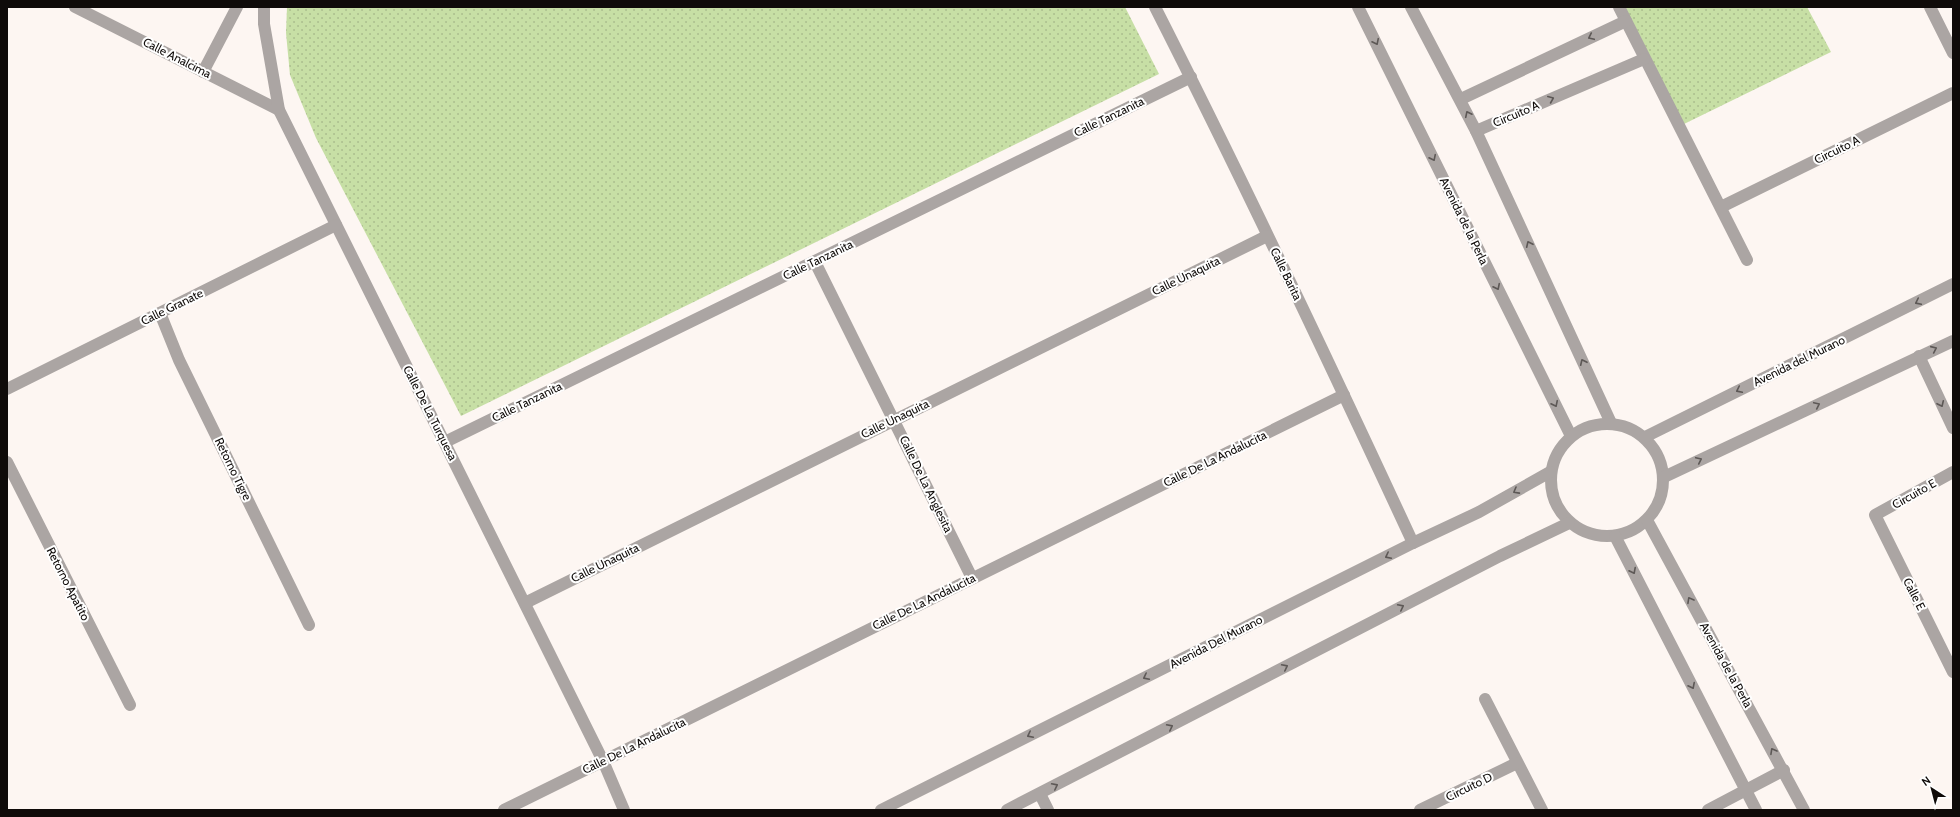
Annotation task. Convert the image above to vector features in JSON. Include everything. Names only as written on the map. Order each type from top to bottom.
[{"type":"street","name":"Calle Analcima","points":[[75,7],[279,110]]},
{"type":"street","points":[[203,72],[237,7]]},
{"type":"street","name":"Calle De La Turquesa","points":[[264,7],[264,24],[279,110],[603,761],[624,810]]},
{"type":"street","name":"Calle Barita","points":[[1155,7],[1191,77],[1344,395],[1413,543]]},
{"type":"street","name":"Avenida de la Perla","points":[[1358,7],[1571,436]]},
{"type":"street","points":[[1411,7],[1476,131],[1611,423]]},
{"type":"street","points":[[1619,7],[1747,260]]},
{"type":"street","points":[[1930,7],[1953,53]]},
{"type":"street","points":[[1460,99],[1626,21]]},
{"type":"street","name":"Circuito A","points":[[1476,131],[1644,59]]},
{"type":"street","name":"Calle Tanzanita","points":[[445,442],[1191,77]]},
{"type":"street","name":"Circuito A","points":[[1721,207],[1953,93]]},
{"type":"street","name":"Calle Granate","points":[[7,389],[336,225]]},
{"type":"street","name":"Calle Unaquita","points":[[525,603],[1267,236]]},
{"type":"street","name":"Calle De La Anglesita","points":[[815,262],[972,578]]},
{"type":"street","name":"Avenida del Murano","points":[[1645,437],[1953,284]]},
{"type":"street","name":"Retorno Tigre","points":[[160,313],[179,360],[309,624]]},
{"type":"street","points":[[1664,477],[1953,341]]},
{"type":"street","points":[[1919,356],[1953,428]]},
{"type":"street","name":"Calle De La Andalucita","points":[[504,810],[1344,395]]},
{"type":"street","points":[[1611,423],[1629,427],[1645,437],[1659,455],[1664,477],[1663,493],[1657,508],[1647,520],[1632,531],[1615,536],[1598,536],[1582,532],[1569,522],[1553,500],[1550,472],[1557,452],[1571,436],[1590,426],[1611,423]]},
{"type":"street","name":"Retorno Apatito","points":[[7,462],[130,705]]},
{"type":"street","name":"Avenida Del Murano","points":[[881,810],[1413,543],[1479,512],[1550,472]]},
{"type":"street","name":"Circuito E","points":[[1875,516],[1953,472]]},
{"type":"street","name":"Calle E","points":[[1875,516],[1953,672]]},
{"type":"street","name":"Avenida de la Perla","points":[[1647,520],[1784,770],[1801,809]]},
{"type":"street","points":[[1007,810],[1500,556],[1569,522]]},
{"type":"street","points":[[1615,536],[1756,810]]},
{"type":"street","points":[[1485,699],[1542,810]]},
{"type":"street","name":"Circuito D","points":[[1420,810],[1517,763]]},
{"type":"street","points":[[1708,810],[1784,770]]},
{"type":"street","points":[[1040,794],[1048,810]]},
{"type":"green space","points":[[287,7],[1125,7],[1159,74],[461,416],[316,138],[290,75],[286,33]]},
{"type":"green space","points":[[1624,7],[1807,7],[1831,52],[1684,124]]}]
